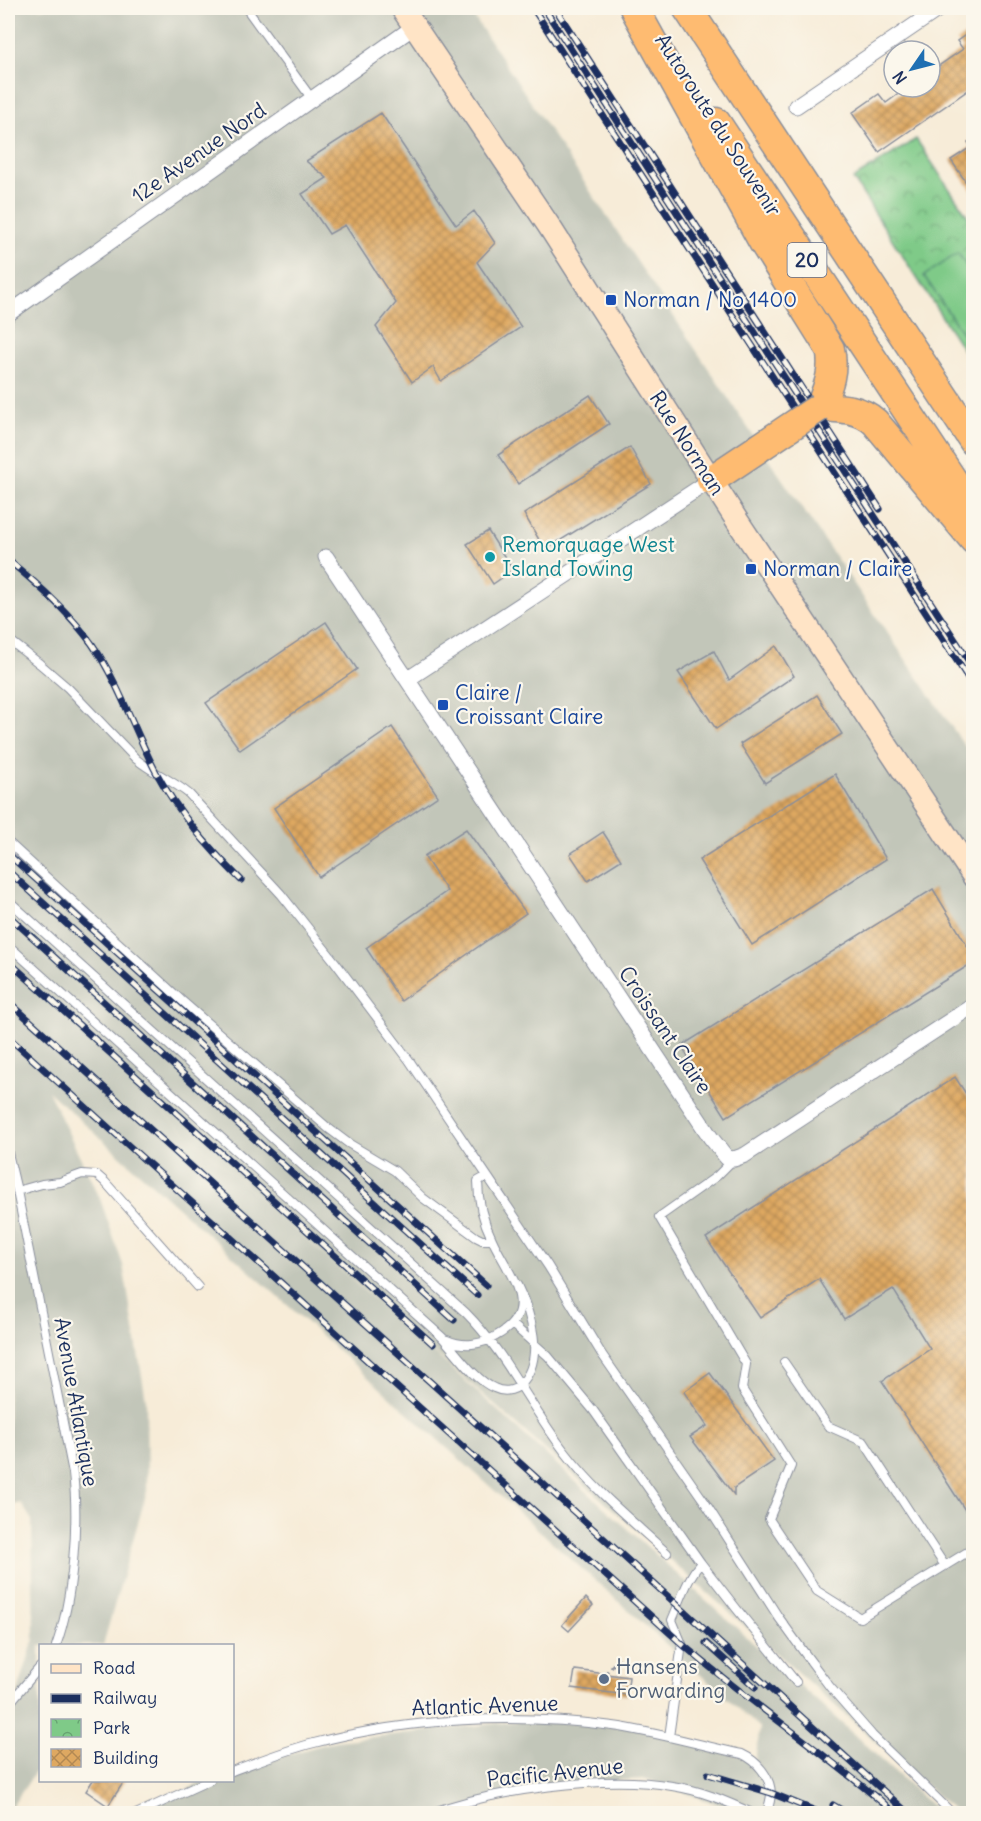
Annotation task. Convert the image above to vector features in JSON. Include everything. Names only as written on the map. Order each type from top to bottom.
[{"type":"highway","points":[[634,8],[763,242],[830,349],[832,367],[824,404],[711,480]]},
{"type":"highway","name":"Autoroute du Souvenir","points":[[640,8],[974,512]]},
{"type":"highway","name":"Autoroute du Souvenir","points":[[687,8],[974,442]]},
{"type":"highway","points":[[824,404],[855,410],[875,422],[974,540]]},
{"type":"street","name":"Rue Norman","points":[[402,8],[549,226],[711,480],[974,877]]},
{"type":"street","points":[[796,106],[940,8]]},
{"type":"street","name":"12e Avenue Nord","points":[[8,314],[415,26]]},
{"type":"street","points":[[408,679],[711,480]]},
{"type":"street","name":"Croissant Claire","points":[[326,557],[718,1148],[727,1158],[734,1159]]},
{"type":"street","points":[[734,1159],[745,1155],[974,1005]]},
{"type":"lane","points":[[246,8],[312,99]]},
{"type":"lane","points":[[8,639],[68,688],[145,767],[175,782],[189,794],[281,894],[409,1060],[548,1266],[601,1353],[704,1501],[777,1615],[803,1651],[858,1720],[953,1814]]},
{"type":"lane","points":[[8,842],[181,1000],[328,1128],[395,1172],[423,1198],[476,1237],[482,1240],[492,1240]]},
{"type":"lane","points":[[8,900],[466,1313],[490,1340],[552,1435],[590,1482],[667,1553]]},
{"type":"lane","points":[[8,945],[442,1337],[476,1374],[494,1388],[507,1391],[516,1389],[528,1371],[534,1341],[526,1306],[483,1218],[478,1181],[487,1176]]},
{"type":"lane","name":"Avenue Atlantique","points":[[8,1153],[18,1191],[71,1462],[76,1500],[70,1583],[56,1644]]},
{"type":"lane","points":[[734,1159],[717,1176],[659,1217],[746,1364],[742,1389],[791,1466],[769,1519],[817,1591],[860,1618],[974,1548]]},
{"type":"lane","points":[[18,1191],[42,1184],[60,1182],[82,1174],[93,1174],[101,1178],[198,1287]]},
{"type":"lane","points":[[442,1337],[457,1344],[474,1344],[490,1340],[501,1333],[512,1324],[519,1313],[521,1305],[517,1285]]},
{"type":"lane","points":[[512,1324],[534,1341],[593,1410],[701,1563],[795,1682]]},
{"type":"lane","points":[[784,1362],[828,1426],[864,1442],[945,1566]]},
{"type":"lane","points":[[669,1737],[682,1644],[672,1620],[694,1571],[701,1563]]},
{"type":"lane","points":[[8,1705],[39,1668]]},
{"type":"lane","name":"Atlantic Avenue","points":[[234,1770],[315,1743],[382,1729],[455,1722],[559,1720],[616,1726],[742,1754],[756,1763],[767,1778],[771,1793],[767,1814]]},
{"type":"lane","points":[[136,1814],[206,1782]]},
{"type":"lane","name":"Pacific Avenue","points":[[428,1814],[465,1801],[537,1789],[631,1782],[671,1785],[695,1791],[754,1814]]},
{"type":"path","points":[[605,1674],[619,1658]]},
{"type":"shaded area","points":[[8,8],[468,8],[778,473],[973,758],[973,1813],[957,1813],[47,1010],[431,1350],[940,1813],[741,1813],[647,1779],[549,1783],[457,1813],[137,1813],[203,1782],[234,1782],[234,1770],[336,1741],[529,1720],[646,1725],[755,1761],[760,1728],[48,1091],[99,1196],[123,1265],[146,1400],[147,1491],[103,1644],[39,1644],[39,1766],[8,1812],[8,1725],[34,1639],[32,1520],[21,1503],[8,1506]]},
{"type":"green space","points":[[916,139],[973,224],[973,365],[853,179]]},
{"type":"green space","points":[[958,253],[973,276],[973,349],[924,276]]},
{"type":"building","points":[[974,29],[974,86],[879,152],[852,113],[879,94],[886,103],[892,99],[942,99],[942,64],[963,49],[957,41]]},
{"type":"building","points":[[381,113],[456,225],[474,211],[495,243],[477,262],[521,327],[441,381],[433,367],[412,382],[376,327],[396,303],[345,225],[329,234],[302,194],[327,178],[306,161]]},
{"type":"building","points":[[972,140],[974,142],[974,194],[951,160],[971,147],[968,142]]},
{"type":"building","points":[[590,395],[609,424],[518,484],[498,455]]},
{"type":"building","points":[[630,447],[651,484],[545,550],[524,514]]},
{"type":"building","name":"Remorquage West Island Towing","points":[[488,531],[513,570],[493,584],[467,544]]},
{"type":"building","points":[[326,622],[357,669],[240,750],[206,703]]},
{"type":"building","points":[[776,646],[794,676],[716,729],[678,672],[714,651],[729,680]]},
{"type":"building","points":[[817,695],[842,734],[765,783],[740,744]]},
{"type":"building","points":[[392,727],[438,796],[319,877],[274,808]]},
{"type":"building","points":[[835,774],[886,859],[752,945],[699,860]]},
{"type":"building","points":[[466,829],[526,913],[401,1001],[366,948],[447,891],[424,856]]},
{"type":"building","points":[[603,832],[621,860],[588,881],[570,854]]},
{"type":"building","points":[[933,889],[974,957],[974,962],[726,1117],[681,1046]]},
{"type":"building","points":[[955,1077],[974,1106],[974,1519],[972,1521],[882,1381],[930,1349],[893,1289],[844,1319],[819,1279],[760,1318],[706,1238]]},
{"type":"building","points":[[710,1373],[774,1461],[734,1488],[734,1495],[690,1437],[707,1426],[684,1392]]},
{"type":"building","points":[[586,1598],[593,1605],[569,1631],[562,1625]]},
{"type":"building","points":[[575,1670],[629,1677],[627,1695],[572,1688]]},
{"type":"building","points":[[92,1782],[124,1782],[108,1806],[86,1791]]},
{"type":"railway","points":[[533,8],[974,687]]},
{"type":"railway","points":[[544,8],[974,669]]},
{"type":"railway","points":[[555,8],[880,509]]},
{"type":"railway","points":[[8,560],[53,599],[92,644],[102,659],[156,772],[174,802],[194,829],[241,880]]},
{"type":"railway","points":[[8,854],[486,1285]]},
{"type":"railway","points":[[8,871],[477,1295]]},
{"type":"railway","points":[[8,915],[454,1320]]},
{"type":"railway","points":[[8,961],[433,1344]]},
{"type":"railway","points":[[8,1001],[909,1814]]},
{"type":"railway","points":[[8,1037],[682,1644],[884,1804]]},
{"type":"railway","points":[[706,1643],[755,1687]]},
{"type":"railway","points":[[708,1774],[771,1793],[823,1814]]},
{"type":"railway","points":[[877,1797],[895,1814]]},
{"type":"railway","points":[[833,1805],[848,1814]]},
{"type":"place","name":"Norman / No 1400","points":[[611,300]]},
{"type":"place","name":"Remorquage West Island Towing","points":[[490,557]]},
{"type":"place","name":"Norman / Claire","points":[[751,569]]},
{"type":"place","name":"Claire / Croissant Claire","points":[[443,705]]},
{"type":"place","name":"Hansens Forwarding","points":[[604,1679]]}]
